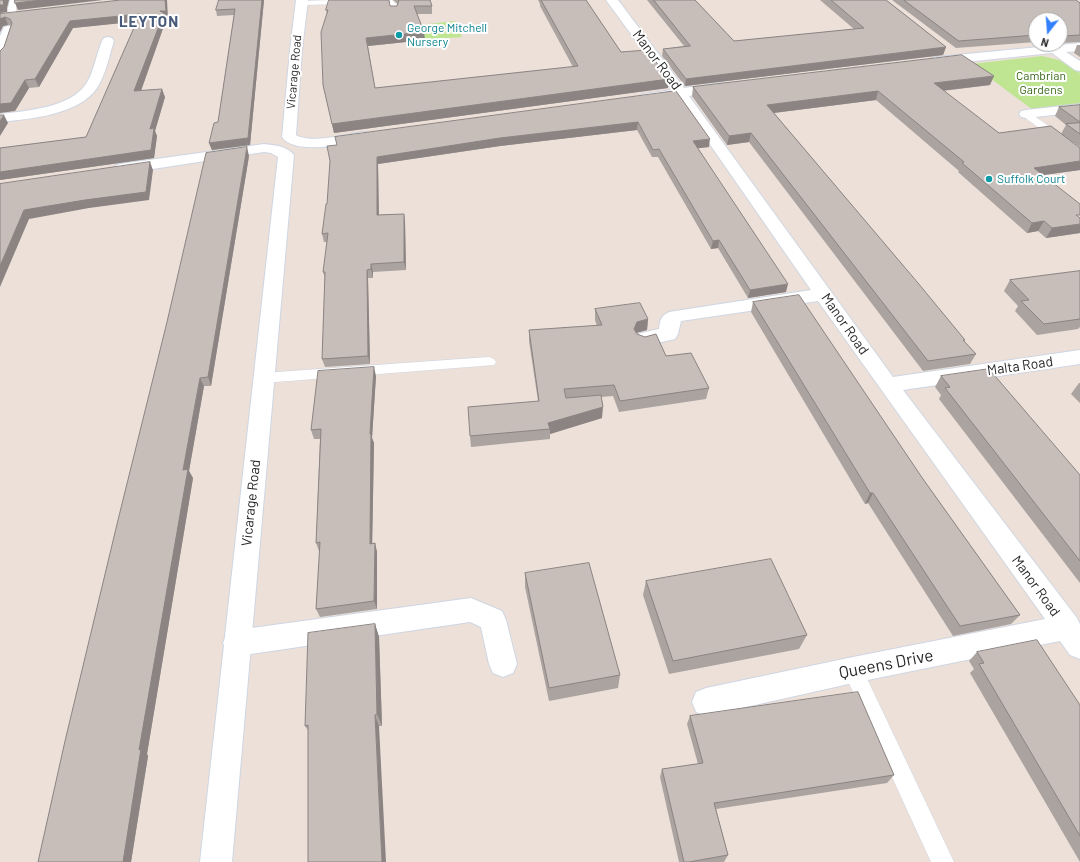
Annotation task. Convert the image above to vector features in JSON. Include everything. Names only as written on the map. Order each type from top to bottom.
[{"type":"street","name":"Manor Road","points":[[612,0],[680,92],[888,385],[1073,637]]},
{"type":"street","name":"Vicarage Road","points":[[216,862],[286,146],[289,137],[296,50],[302,1]]},
{"type":"street","points":[[0,53],[10,23],[28,14]]},
{"type":"street","points":[[0,17],[10,23]]},
{"type":"street","points":[[0,118],[42,112],[78,98],[91,86],[108,41]]},
{"type":"street","points":[[946,48],[958,58]]},
{"type":"street","points":[[1068,49],[1080,48]]},
{"type":"street","points":[[927,62],[1031,52]]},
{"type":"street","points":[[1058,52],[1080,67]]},
{"type":"street","points":[[634,98],[734,86]]},
{"type":"street","points":[[1026,114],[1080,108]]},
{"type":"street","points":[[107,171],[264,148],[306,144],[376,134]]},
{"type":"street","points":[[644,339],[668,334],[670,319],[676,316],[823,294]]},
{"type":"street","name":"Malta Road","points":[[888,385],[1080,357]]},
{"type":"street","points":[[237,643],[472,610],[493,620],[503,664]]},
{"type":"street","name":"Queens Drive","points":[[706,702],[853,670],[1073,637]]},
{"type":"lane","points":[[10,23],[14,0]]},
{"type":"lane","points":[[302,1],[387,1],[391,2],[395,6],[394,11]]},
{"type":"lane","points":[[1026,114],[1080,154]]},
{"type":"lane","points":[[263,378],[489,362]]},
{"type":"lane","points":[[853,670],[943,862]]},
{"type":"green space","points":[[455,21],[462,37],[425,40],[419,25]]},
{"type":"green space","name":"Cambrian Gardens","points":[[1042,56],[1059,60],[1080,73],[1080,105],[1033,110],[971,64]]},
{"type":"building","points":[[0,0],[3,0],[4,5],[0,5]]},
{"type":"building","points":[[15,0],[42,0],[15,3]]},
{"type":"building","points":[[121,0],[165,0],[166,11],[160,11],[164,13],[134,91],[162,89],[150,129],[154,128],[151,150],[0,172],[0,148],[86,137],[140,14],[70,21],[35,79],[25,80],[11,103],[0,104],[0,51],[4,47],[12,23],[10,19],[5,17],[0,19],[0,14]]},
{"type":"building","points":[[219,0],[262,0],[248,138],[209,143],[214,123],[218,122],[235,9],[216,10]]},
{"type":"building","points":[[329,0],[389,0],[390,6],[397,6],[399,0],[430,0],[432,6],[414,6],[424,32],[366,38],[375,88],[578,66],[541,0],[586,0],[621,52],[647,50],[669,79],[332,124],[323,85],[321,32],[328,10],[326,10]]},
{"type":"building","points":[[654,0],[695,0],[734,41],[864,28],[831,0],[886,0],[946,47],[686,79],[663,49],[690,46]]},
{"type":"building","points":[[904,0],[1076,0],[1080,3],[1080,35],[1068,36],[1068,12],[1028,12],[1028,36],[959,41]]},
{"type":"building","points":[[962,55],[994,76],[934,83],[999,133],[1051,126],[1080,148],[1080,161],[1034,168],[1080,204],[1080,215],[1076,215],[1080,218],[1080,224],[1052,228],[1044,221],[1032,223],[962,163],[964,162],[878,91],[767,105],[918,283],[965,340],[963,340],[976,354],[928,361],[751,133],[729,136],[693,87]]},
{"type":"building","points":[[676,91],[710,139],[693,141],[788,284],[750,290],[719,240],[713,241],[659,149],[653,150],[638,122],[500,138],[377,157],[377,215],[404,214],[404,262],[371,264],[371,269],[367,270],[368,356],[322,359],[325,272],[323,272],[328,233],[322,234],[327,204],[330,161],[327,146],[337,145],[335,137]]},
{"type":"building","points":[[1080,105],[1080,122],[1059,107]]},
{"type":"building","points":[[0,115],[4,115],[0,121]]},
{"type":"building","points":[[1080,123],[1080,134],[1066,124]]},
{"type":"building","points":[[247,147],[208,377],[200,378],[183,470],[188,469],[139,750],[141,749],[123,862],[38,862],[65,741],[167,322],[206,153]]},
{"type":"building","points":[[150,162],[146,192],[24,210],[0,266],[0,184]]},
{"type":"building","points":[[1080,271],[1080,319],[1044,324],[1021,301],[1029,300],[1010,280]]},
{"type":"building","points":[[799,295],[923,479],[1020,615],[960,626],[873,493],[870,493],[753,302]]},
{"type":"building","points":[[640,303],[648,319],[637,322],[634,329],[637,334],[645,337],[656,334],[666,356],[691,353],[709,388],[620,401],[614,385],[564,389],[566,398],[601,395],[603,407],[548,423],[550,429],[470,436],[468,407],[539,401],[529,330],[602,325],[595,309]]},
{"type":"building","points":[[374,367],[370,434],[370,544],[375,543],[374,601],[316,609],[320,542],[316,543],[321,429],[311,430],[318,371]]},
{"type":"building","points":[[989,369],[1080,475],[1080,561],[945,388],[950,387],[941,376]]},
{"type":"building","points":[[771,559],[807,635],[673,661],[646,581]]},
{"type":"building","points":[[589,563],[620,675],[549,688],[525,573]]},
{"type":"building","points":[[375,624],[377,714],[375,715],[382,862],[308,862],[308,725],[305,726],[308,633]]},
{"type":"building","points":[[1037,640],[1080,705],[1080,836],[979,664],[984,663],[977,652]]},
{"type":"building","points":[[858,692],[894,775],[714,803],[728,855],[684,862],[662,769],[703,763],[690,716]]},
{"type":"place","name":"George Mitchell Nursery","points":[[399,35]]},
{"type":"place","name":"Suffolk Court","points":[[989,179]]},
{"type":"district","name":"LEYTON","points":[[149,22]]}]
